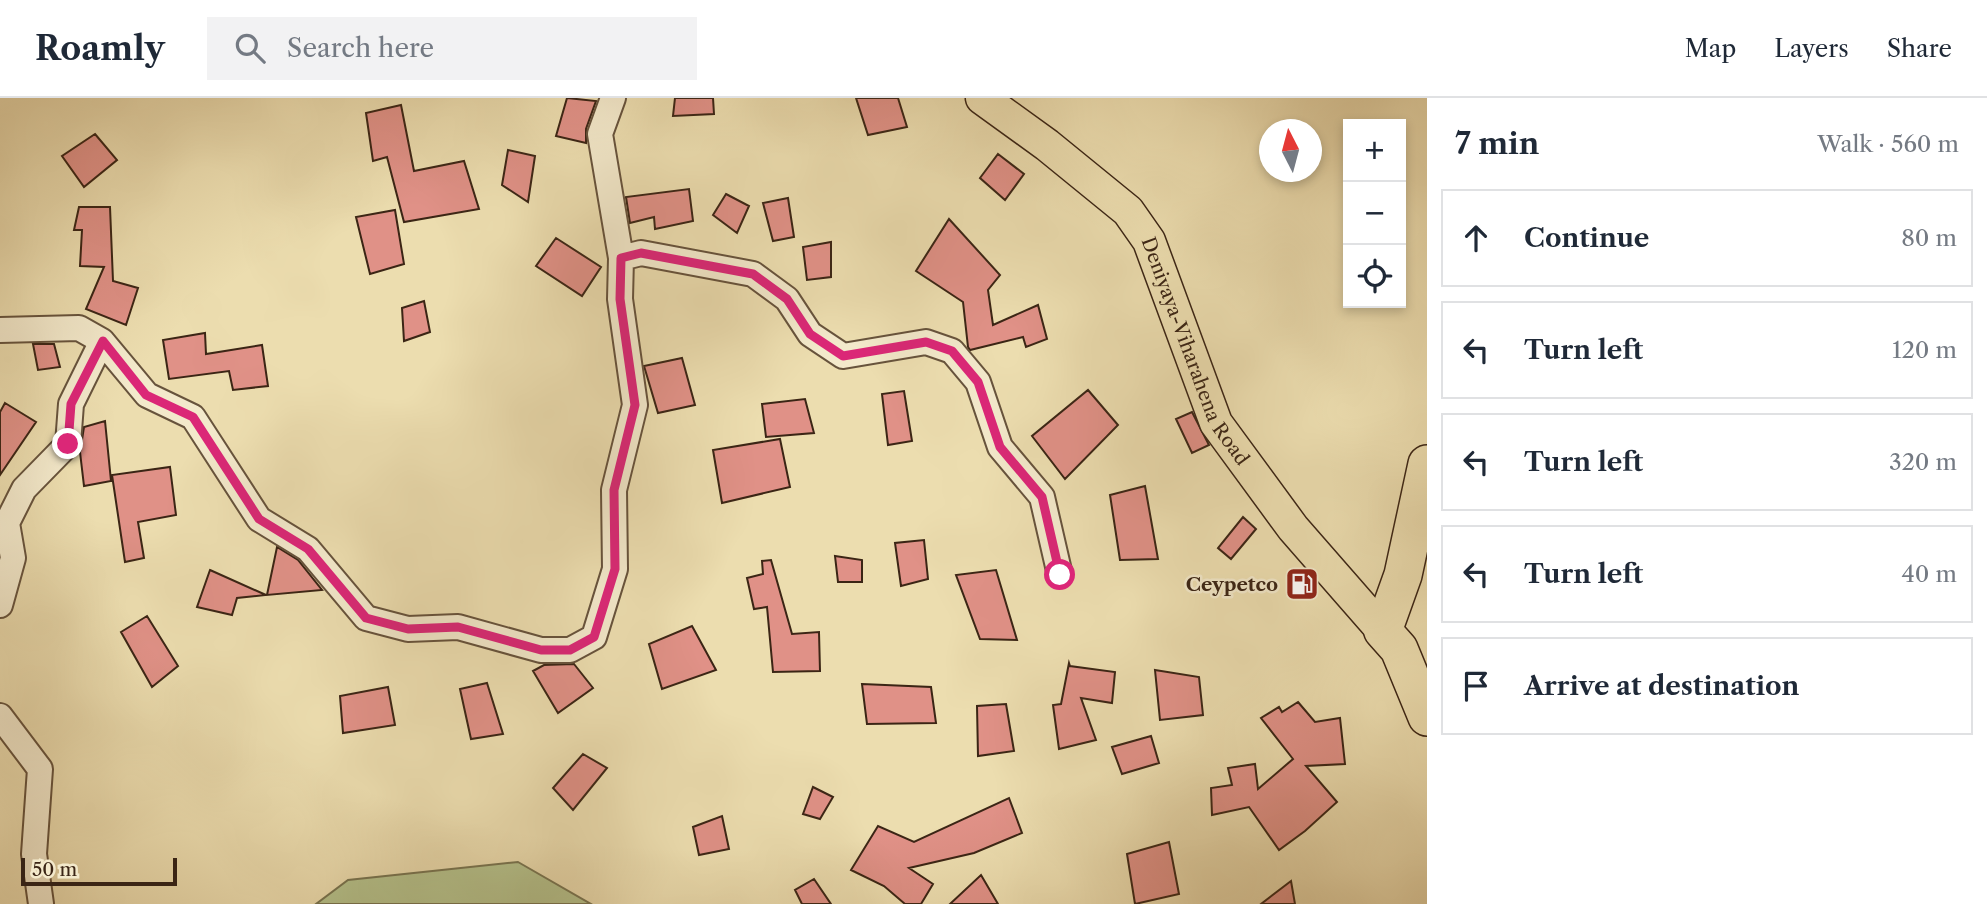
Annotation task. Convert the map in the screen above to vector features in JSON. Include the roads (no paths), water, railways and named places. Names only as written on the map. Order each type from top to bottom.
[{"type":"highway","points":[[1427,464],[1403,575],[1383,631],[1399,649],[1427,717]]},
{"type":"main road","name":"Deniyaya-Viharahena Road","points":[[982,98],[1047,145],[1128,211],[1149,240],[1216,423],[1293,528],[1383,631]]},
{"type":"street","points":[[0,330],[79,328],[103,341],[146,395],[193,417],[259,519],[308,549],[366,618],[408,629],[458,627],[541,650],[570,650],[594,637],[615,569],[614,490],[635,405],[620,299],[621,258],[600,135],[613,98]]},
{"type":"street","points":[[621,258],[641,253],[753,274],[787,299],[810,334],[843,356],[926,342],[952,351],[978,382],[1000,447],[1042,497],[1060,575]]},
{"type":"street","points":[[0,604],[13,558],[7,523],[24,489],[68,444],[71,404],[103,341]]},
{"type":"street","points":[[0,716],[40,769],[34,854],[41,904]]},
{"type":"place","name":"Ceypetco","points":[[1302,584]]}]
